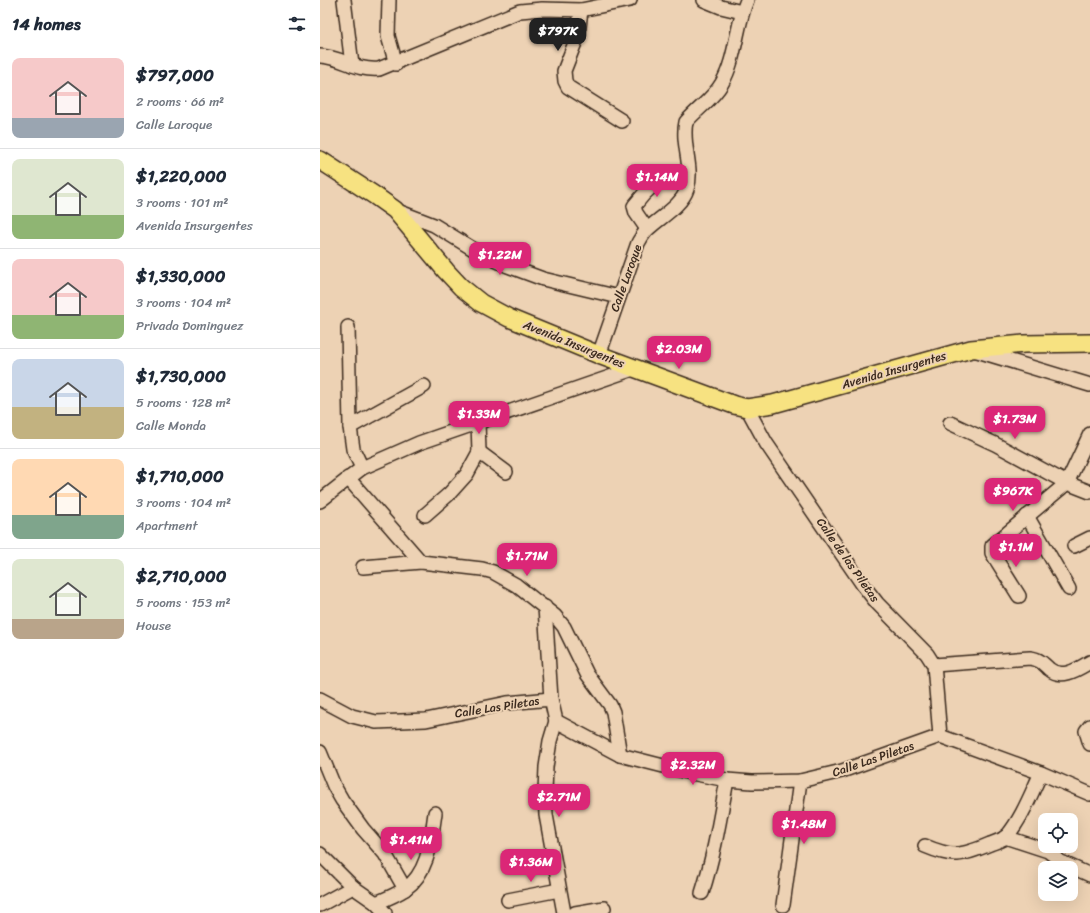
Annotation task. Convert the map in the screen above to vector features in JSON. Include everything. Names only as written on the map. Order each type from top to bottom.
[{"type":"main road","name":"Avenida Insurgentes","points":[[320,160],[374,194],[395,210],[446,271],[461,287],[481,303],[509,318],[599,355],[717,400],[747,408],[773,404],[971,349],[1024,344],[1090,344]]},
{"type":"street","points":[[344,0],[352,65]]},
{"type":"street","points":[[389,0],[388,36],[396,64]]},
{"type":"street","points":[[320,56],[330,57],[362,69],[379,69],[396,64],[520,11],[542,9],[581,10],[630,0]]},
{"type":"street","name":"Calle Laroque","points":[[599,355],[638,243],[647,229],[677,203],[687,189],[688,175],[684,137],[686,122],[704,106],[722,82],[736,37],[744,6],[721,8],[704,0]]},
{"type":"street","points":[[581,10],[578,35],[564,71],[565,81],[568,86],[576,92],[622,121]]},
{"type":"street","points":[[647,229],[636,213],[634,206],[662,177]]},
{"type":"street","points":[[395,210],[434,225],[478,252],[508,266],[543,279],[619,297]]},
{"type":"street","points":[[348,327],[350,427],[353,449],[362,468]]},
{"type":"street","points":[[971,349],[1090,385]]},
{"type":"street","points":[[320,501],[362,468],[419,443],[636,368]]},
{"type":"street","points":[[350,427],[424,386]]},
{"type":"street","name":"Calle de las Piletas","points":[[747,408],[766,443],[863,585],[877,602],[927,654],[934,665]]},
{"type":"street","points":[[425,514],[460,484],[467,474],[479,452],[478,422]]},
{"type":"street","points":[[950,423],[1007,450],[1067,483],[1090,492]]},
{"type":"street","points":[[1019,596],[992,553],[991,548],[1067,483],[1090,434]]},
{"type":"street","points":[[479,452],[506,472]]},
{"type":"street","points":[[348,478],[421,562]]},
{"type":"street","points":[[1027,516],[1069,589]]},
{"type":"street","points":[[1074,546],[1090,538]]},
{"type":"street","points":[[363,567],[421,562],[482,569],[493,572],[516,585],[545,607],[564,627],[587,674],[610,705],[613,712],[620,755]]},
{"type":"street","points":[[545,607],[551,699]]},
{"type":"street","points":[[1090,662],[1074,671],[1062,674],[1052,672],[1039,660],[1030,658],[934,665],[940,736],[1041,773],[1090,794]]},
{"type":"street","name":"Calle Las Piletas","points":[[320,699],[352,716],[376,722],[426,720],[507,703],[551,699],[556,721],[620,755],[684,772],[727,780],[752,782],[800,781],[862,765],[940,736]]},
{"type":"street","points":[[556,721],[550,741],[546,767],[545,792],[546,814],[564,913]]},
{"type":"street","points":[[1090,726],[1086,730],[1090,744]]},
{"type":"street","points":[[320,752],[329,775],[342,800],[363,829],[385,854],[405,889]]},
{"type":"street","points":[[925,846],[943,853],[961,854],[979,849],[1005,837],[1018,820],[1041,773]]},
{"type":"street","points":[[702,893],[715,847],[727,780]]},
{"type":"street","points":[[783,905],[800,781]]},
{"type":"street","points":[[320,854],[353,887],[381,908],[417,878],[429,854],[435,813]]},
{"type":"street","points":[[1005,837],[1048,851],[1057,861]]},
{"type":"street","points":[[1078,871],[1090,875]]},
{"type":"street","points":[[320,905],[353,887]]},
{"type":"street","points":[[508,900],[559,890]]},
{"type":"street","points":[[575,913],[604,908]]}]
